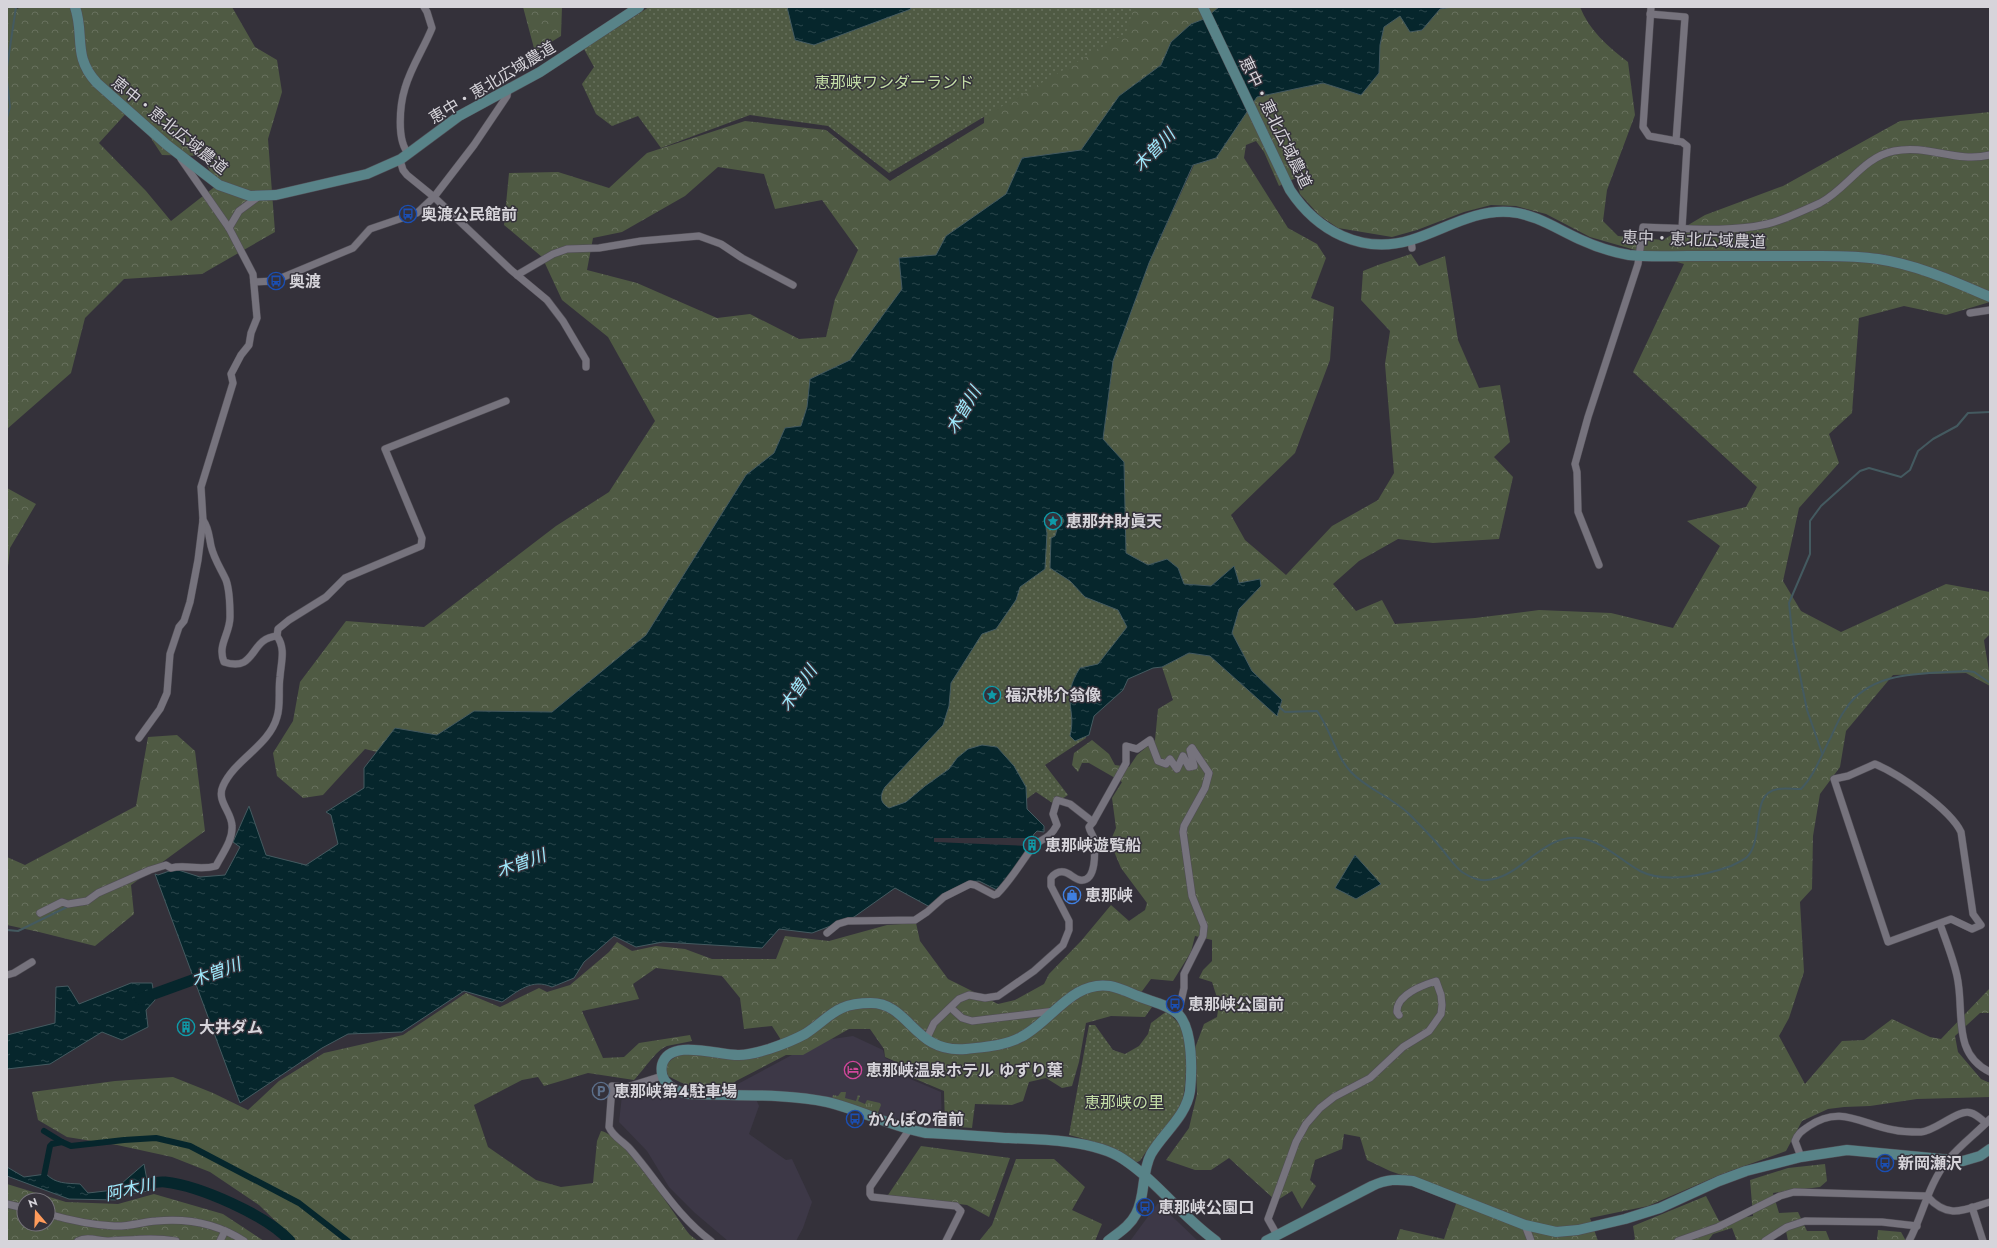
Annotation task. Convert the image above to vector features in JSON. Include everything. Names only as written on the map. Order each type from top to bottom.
[{"type":"street","name":"恵中・恵北広域農道","points":[[75,7],[78,16],[81,57],[87,71],[97,83],[135,118],[219,185],[236,192],[258,197],[285,194],[367,174],[404,157],[459,116],[540,72],[639,7]]},
{"type":"street","points":[[424,7],[432,28],[405,88],[400,134],[404,149],[403,170],[517,275],[547,300],[563,321],[586,360],[586,367]]},
{"type":"street","name":"恵中・恵北広域農道","points":[[1203,7],[1290,190],[1301,206],[1318,223],[1353,241],[1386,244],[1412,244],[1472,216],[1498,212],[1512,212],[1537,218],[1598,246],[1617,252],[1640,255],[1833,256],[1876,259],[1899,263],[1930,272],[1990,297]]},
{"type":"street","points":[[1676,141],[1685,17],[1651,10],[1642,127],[1649,136],[1685,144],[1688,150],[1682,228]]},
{"type":"street","points":[[254,282],[274,281],[353,248],[370,229],[403,220],[417,213],[434,198],[474,145],[507,96],[508,90]]},
{"type":"street","points":[[1599,565],[1578,512],[1577,472],[1575,464],[1578,447],[1640,255],[1643,227],[1740,228],[1768,224],[1821,202],[1840,188],[1863,167],[1880,156],[1894,151],[1916,149],[1954,157],[1990,155]]},
{"type":"street","points":[[139,738],[160,709],[168,694],[170,654],[190,602],[198,560],[203,520],[202,487],[233,383],[231,374],[241,354],[249,344],[251,333],[257,318],[253,274],[229,228],[177,153]]},
{"type":"street","points":[[229,228],[239,211],[258,197]]},
{"type":"street","points":[[517,275],[553,254],[567,248],[599,248],[641,241],[699,236],[721,244],[742,258],[793,285]]},
{"type":"street","points":[[1970,313],[1990,310]]},
{"type":"street","points":[[40,913],[62,902],[68,904],[87,901],[98,893],[150,870],[166,865],[171,868],[177,866],[198,869],[216,866],[228,844],[233,828],[232,820],[224,805],[221,791],[222,786],[235,767],[267,735],[277,717],[283,649],[277,636],[278,629],[289,620],[326,597],[345,578],[421,546],[422,538],[385,449],[506,401]]},
{"type":"street","points":[[203,520],[208,526],[211,546],[228,590],[230,619],[222,644],[221,655],[224,662],[235,666],[245,663],[259,644],[270,637],[277,636]]},
{"type":"street","points":[[926,1040],[934,1023],[955,1002],[964,996],[969,995],[985,998],[998,996],[1034,971],[1063,945],[1069,930],[1069,921],[1051,886],[1051,878],[1056,873],[1062,872],[1080,880],[1086,880],[1092,875],[1094,870],[1094,840],[1090,827],[1092,822],[1126,763],[1126,746],[1137,749],[1150,740],[1158,762],[1166,764],[1170,759],[1177,769],[1182,756],[1189,767],[1194,766],[1190,750],[1192,748],[1209,773],[1206,788],[1184,826],[1192,896],[1204,926],[1203,936],[1184,974],[1184,988],[1178,1014]]},
{"type":"street","points":[[1875,764],[1886,769],[1934,801],[1948,812],[1957,822],[1961,832],[1973,914],[1981,925],[1972,929],[1951,919],[1940,924],[1888,942],[1834,779],[1848,776],[1875,764]]},
{"type":"street","points":[[827,933],[838,924],[848,921],[919,918],[944,897],[970,884],[976,885],[994,895],[997,894],[1013,877],[1032,847],[1052,834],[1057,825],[1053,814],[1057,800],[1070,804],[1092,822]]},
{"type":"street","points":[[1940,924],[1958,978],[1962,1036],[1971,1058],[1990,1072]]},
{"type":"street","points":[[7,975],[32,962]]},
{"type":"street","points":[[1277,1236],[1268,1219],[1296,1142],[1306,1124],[1320,1108],[1334,1097],[1370,1078],[1403,1047],[1429,1031],[1440,1014],[1441,994],[1436,981],[1412,990],[1398,1005],[1397,1012],[1399,1015]]},
{"type":"street","points":[[1108,1241],[1125,1228],[1135,1216],[1142,1201],[1144,1174],[1151,1155],[1183,1112],[1189,1094],[1191,1067],[1187,1030],[1178,1014],[1164,1006],[1109,986],[1094,986],[1080,991],[1026,1035],[1010,1042],[955,1050],[941,1048],[926,1040],[896,1012],[887,1006],[865,1003],[835,1010],[800,1037],[757,1052],[739,1055],[715,1053],[693,1048],[677,1051],[664,1060],[662,1076],[669,1086],[681,1092],[816,1100],[840,1106],[909,1130],[926,1133],[1074,1143],[1117,1155],[1144,1174],[1202,1231],[1216,1241]]},
{"type":"street","points":[[950,1008],[962,1018],[972,1021],[1055,1011]]},
{"type":"street","points":[[662,1076],[627,1087],[612,1086],[609,1127],[611,1133],[629,1148],[681,1214],[711,1241]]},
{"type":"street","points":[[1801,1157],[1795,1141],[1798,1134],[1815,1122],[1833,1116],[1856,1118],[1893,1130],[1923,1132],[1967,1112],[1988,1121],[1948,1161],[1927,1196],[1917,1226],[1909,1241]]},
{"type":"street","points":[[909,1130],[870,1187],[870,1194],[872,1197],[956,1206],[961,1211],[946,1241]]},
{"type":"street","points":[[1266,1241],[1372,1186],[1396,1178],[1413,1181],[1525,1225],[1556,1232],[1578,1230],[1625,1219],[1660,1208],[1719,1181],[1746,1171],[1801,1157],[1847,1150],[1948,1161],[1963,1161],[1980,1156],[1990,1148]]},
{"type":"street","points":[[1678,1241],[1718,1227],[1780,1196],[1794,1192],[1927,1196],[1934,1204],[1954,1212],[1990,1202]]},
{"type":"street","points":[[1972,1207],[1983,1241]]},
{"type":"street","points":[[56,1216],[115,1226],[156,1221],[184,1221],[225,1230],[244,1241]]},
{"type":"street","points":[[1765,1241],[1786,1227],[1805,1221],[1882,1222],[1917,1226]]},
{"type":"street","points":[[1525,1225],[1531,1241]]},
{"type":"street","points":[[220,1241],[225,1230]]},
{"type":"street","points":[[78,1241],[90,1239],[107,1241],[162,1238],[176,1241]]},
{"type":"shaded area","points":[[853,1036],[883,1050],[885,1058],[899,1064],[908,1078],[941,1092],[942,1129],[923,1128],[922,1115],[908,1110],[903,1125],[842,1103],[733,1091],[734,1086],[818,1041]]},
{"type":"shaded area","points":[[655,1090],[698,1100],[756,1099],[759,1106],[749,1134],[786,1160],[792,1159],[812,1202],[803,1228],[796,1241],[728,1241],[695,1213],[669,1187],[647,1151],[619,1122],[622,1095]]},
{"type":"shaded area","points":[[1158,1203],[1198,1241],[1130,1241]]},
{"type":"green space","points":[[7,7],[15,7],[17,9],[21,7],[232,7],[255,47],[277,60],[282,92],[268,139],[275,232],[202,274],[124,279],[85,318],[71,373],[7,429]],"holes":[[[131,108],[162,155],[202,156],[217,185],[171,221],[146,191],[99,143]]]},
{"type":"green space","points":[[523,7],[562,7],[561,36],[535,52]]},
{"type":"green space","name":"恵那峡ワンダーランド","points":[[649,7],[1134,7],[1126,33],[889,173],[828,126],[750,115],[661,148],[638,116],[612,126],[596,114],[582,84],[594,67],[584,49]]},
{"type":"green space","points":[[1128,7],[1219,7],[1204,19],[1191,24],[1171,42],[1161,65],[1119,96],[1081,150],[1022,158],[1006,194],[946,236],[936,255],[899,258],[902,289],[850,360],[810,379],[807,407],[801,426],[785,428],[774,453],[746,475],[646,635],[552,712],[474,711],[437,735],[395,728],[377,752],[365,749],[323,795],[303,798],[277,776],[273,753],[293,721],[300,682],[346,621],[424,627],[556,526],[609,492],[655,421],[608,337],[562,300],[542,257],[504,225],[509,173],[558,172],[609,188],[647,153],[745,121],[826,130],[890,181],[984,123],[986,43]],"holes":[[[718,167],[764,174],[775,209],[822,200],[858,250],[835,299],[826,337],[799,339],[750,314],[717,318],[637,283],[587,270],[593,238],[622,232],[685,196]]]},
{"type":"green space","points":[[1452,7],[1580,7],[1588,23],[1600,38],[1628,62],[1635,115],[1607,190],[1603,221],[1618,236],[1663,240],[1705,215],[1783,186],[1900,121],[1990,112],[1990,302],[1946,315],[1904,306],[1859,318],[1852,413],[1829,434],[1839,463],[1799,508],[1783,581],[1801,611],[1841,632],[1946,584],[1990,592],[1990,634],[1984,640],[1989,669],[1990,686],[1966,673],[1893,675],[1846,731],[1840,767],[1820,794],[1813,836],[1812,889],[1800,902],[1804,972],[1789,1018],[1779,1036],[1805,1084],[1842,1041],[1864,1040],[1892,1019],[1930,1037],[1941,1039],[1990,988],[1990,1013],[1980,1013],[1955,1036],[1958,1052],[1981,1079],[1990,1083],[1990,1097],[1917,1099],[1870,1106],[1828,1109],[1802,1121],[1786,1151],[1722,1174],[1648,1206],[1590,1218],[1598,1241],[1396,1241],[1400,1229],[1444,1239],[1459,1195],[1390,1171],[1367,1160],[1360,1137],[1344,1134],[1342,1149],[1315,1160],[1310,1180],[1316,1186],[1302,1209],[1292,1191],[1276,1201],[1229,1158],[1211,1170],[1195,1170],[1166,1160],[1189,1128],[1197,1094],[1195,1048],[1204,1024],[1217,1017],[1219,1004],[1212,982],[1199,978],[1203,970],[1212,961],[1212,940],[1195,936],[1191,952],[1173,981],[1151,979],[1137,998],[1152,1007],[1145,1017],[1111,1016],[1086,1023],[1079,1062],[1072,1086],[1062,1088],[1046,1078],[1029,1082],[1023,1101],[1012,1105],[975,1104],[972,1128],[945,1126],[944,1091],[906,1075],[901,1064],[885,1057],[884,1049],[870,1029],[849,1029],[803,1055],[786,1055],[736,1081],[727,1089],[710,1089],[690,1086],[668,1076],[665,1066],[674,1058],[683,1053],[692,1052],[720,1057],[740,1058],[757,1055],[785,1046],[772,1026],[744,1029],[740,998],[722,976],[656,968],[633,984],[639,999],[582,1011],[603,1058],[624,1057],[639,1043],[690,1035],[692,1041],[663,1048],[654,1056],[634,1080],[588,1073],[544,1086],[538,1077],[522,1080],[474,1105],[488,1147],[536,1180],[561,1187],[593,1183],[597,1141],[601,1131],[611,1136],[635,1160],[690,1235],[698,1241],[296,1241],[259,1205],[210,1172],[172,1157],[117,1145],[67,1137],[38,1120],[32,1092],[115,1081],[173,1077],[213,1093],[248,1110],[279,1081],[324,1053],[403,1035],[466,993],[500,1007],[539,988],[547,992],[570,985],[609,952],[617,942],[632,951],[656,946],[685,949],[712,959],[776,959],[785,936],[829,941],[887,925],[916,923],[920,941],[948,979],[998,1004],[1015,1000],[1044,984],[1049,974],[1081,941],[1111,905],[1129,921],[1145,910],[1147,903],[1121,868],[1110,842],[1116,828],[1112,798],[1122,782],[1089,763],[1082,763],[1078,772],[1072,765],[1074,753],[1092,740],[1109,754],[1115,765],[1129,767],[1137,755],[1155,740],[1158,709],[1173,700],[1162,667],[1189,653],[1210,656],[1277,716],[1282,701],[1252,671],[1232,633],[1239,609],[1261,586],[1239,583],[1234,566],[1211,586],[1184,584],[1178,568],[1148,565],[1126,553],[1124,462],[1103,440],[1113,361],[1149,263],[1194,165],[1216,158],[1257,97],[1323,83],[1361,95],[1379,73],[1380,45],[1384,27],[1400,15],[1422,30],[1440,9]],"holes":[[[1256,141],[1264,152],[1279,186],[1296,178],[1300,194],[1319,215],[1338,228],[1392,237],[1417,230],[1464,212],[1491,205],[1516,206],[1546,214],[1590,237],[1684,264],[1633,372],[1757,487],[1746,507],[1687,521],[1720,546],[1673,628],[1611,613],[1539,610],[1475,618],[1395,624],[1382,600],[1356,611],[1333,584],[1359,561],[1398,539],[1433,543],[1499,539],[1513,477],[1494,457],[1510,442],[1500,385],[1479,388],[1458,340],[1445,256],[1419,266],[1411,254],[1363,271],[1361,300],[1390,331],[1385,364],[1394,473],[1378,500],[1332,526],[1286,575],[1245,540],[1231,515],[1295,453],[1330,360],[1334,307],[1311,298],[1326,258],[1317,244],[1288,228],[1244,158],[1246,145]]]},
{"type":"green space","points":[[7,488],[36,504],[10,548],[7,576]]},
{"type":"green space","points":[[1043,501],[1073,514],[1139,628],[1076,698],[1086,738],[1045,765],[1068,795],[1054,804],[1036,792],[1024,801],[894,819],[869,797],[940,680]]},
{"type":"green space","points":[[177,735],[195,751],[205,831],[131,885],[134,914],[95,946],[7,925],[7,857],[25,865],[136,806],[148,737]]},
{"type":"green space","name":"恵那峡の里","points":[[1167,1011],[1180,1025],[1185,1042],[1186,1064],[1184,1095],[1173,1117],[1140,1161],[1136,1162],[1113,1149],[1095,1142],[1069,1135],[1089,1025],[1095,1025],[1113,1050],[1125,1054],[1139,1046],[1148,1034],[1151,1023]]},
{"type":"green space","points":[[841,1092],[846,1092],[845,1098],[856,1101],[858,1095],[860,1096],[858,1101],[865,1104],[867,1100],[880,1103],[881,1105],[877,1115],[832,1099],[833,1095],[838,1096]]},
{"type":"green space","points":[[921,1146],[1010,1158],[989,1217],[967,1205],[888,1195]]},
{"type":"green space","points":[[1016,1159],[1054,1159],[1085,1187],[1072,1210],[1102,1224],[1095,1241],[979,1241],[992,1225]]},
{"type":"green space","points":[[1825,1164],[1827,1181],[1820,1187],[1773,1193],[1779,1213],[1798,1212],[1807,1231],[1826,1231],[1830,1241],[1788,1241],[1785,1226],[1766,1241],[1737,1241],[1732,1228],[1713,1234],[1708,1241],[1694,1241],[1693,1238],[1683,1241],[1632,1241],[1635,1239],[1633,1226],[1706,1196],[1719,1221],[1753,1216],[1750,1180],[1788,1168]]},
{"type":"green space","points":[[7,1184],[33,1192],[16,1192],[16,1232],[56,1232],[56,1199],[66,1202],[118,1204],[154,1194],[223,1214],[264,1241],[7,1241]]},
{"type":"green space","points":[[1878,1230],[1901,1232],[1906,1241],[1877,1241]]},
{"type":"water","points":[[787,7],[910,7],[911,9],[814,45],[795,40]]},
{"type":"water","points":[[1219,7],[1452,7],[1440,9],[1422,30],[1410,32],[1400,16],[1384,27],[1380,45],[1379,73],[1361,95],[1323,83],[1257,97],[1216,158],[1193,165],[1149,263],[1113,361],[1103,439],[1124,462],[1126,553],[1148,565],[1167,559],[1178,568],[1184,584],[1211,586],[1234,566],[1239,583],[1260,579],[1261,586],[1239,609],[1232,633],[1252,671],[1282,700],[1277,716],[1210,656],[1189,653],[1162,667],[1153,668],[1128,679],[1123,690],[1094,716],[1089,735],[1075,741],[1070,736],[1072,718],[1070,696],[1074,679],[1080,668],[1098,664],[1127,627],[1118,610],[1085,597],[1070,581],[1050,568],[1051,538],[1055,536],[1058,526],[1061,526],[1064,521],[1062,517],[1052,514],[1048,518],[1046,525],[1045,569],[1020,587],[1016,600],[996,629],[982,634],[951,683],[949,706],[943,725],[885,787],[881,796],[883,803],[889,808],[906,802],[949,769],[957,758],[968,749],[982,745],[997,747],[1014,766],[1026,787],[1027,809],[1044,826],[1044,832],[1037,831],[1034,834],[1021,860],[999,891],[979,881],[969,882],[930,907],[895,888],[854,917],[812,933],[779,929],[762,948],[663,942],[636,947],[614,936],[584,962],[574,978],[552,987],[538,984],[526,987],[502,1002],[464,991],[402,1032],[348,1034],[322,1048],[240,1103],[155,874],[158,875],[175,869],[200,877],[225,875],[240,847],[233,842],[249,806],[266,855],[306,865],[338,844],[331,815],[326,812],[364,788],[364,768],[395,728],[437,735],[474,711],[552,712],[646,635],[746,475],[774,453],[785,428],[801,426],[807,407],[810,379],[850,360],[902,289],[899,258],[936,255],[946,236],[1006,194],[1022,158],[1081,150],[1119,96],[1161,65],[1171,42],[1191,24],[1204,19]]},
{"type":"water","points":[[1355,855],[1381,884],[1356,899],[1335,888]]},
{"type":"water","points":[[131,983],[152,983],[155,1000],[146,1010],[148,1027],[122,1040],[102,1032],[50,1064],[7,1069],[7,1035],[55,1023],[56,987],[68,986],[79,1004]]},
{"type":"water","points":[[144,1164],[149,1191],[120,1195],[116,1200],[69,1199],[56,1194],[56,1192],[50,1192],[7,1176],[7,1167],[24,1177],[46,1174],[57,1181],[80,1184],[88,1193],[114,1190]]},
{"type":"pier","points":[[934,838],[1032,838],[1028,846],[934,842]]},
{"type":"waterway","points":[[7,67],[16,7]]},
{"type":"waterway","points":[[7,80],[10,107],[7,118]]},
{"type":"waterway","points":[[1822,753],[1807,710],[1793,641],[1789,603],[1810,554],[1810,521],[1821,506],[1860,471],[1869,468],[1901,477],[1910,470],[1918,451],[1933,439],[1957,426],[1968,413],[1990,412]]},
{"type":"waterway","points":[[1279,707],[1285,712],[1317,711],[1322,718],[1341,758],[1351,772],[1357,778],[1408,813],[1433,839],[1456,867],[1474,878],[1489,880],[1505,875],[1545,847],[1567,838],[1579,838],[1596,843],[1640,871],[1650,875],[1673,878],[1698,875],[1721,869],[1742,861],[1747,857],[1752,849],[1755,839],[1763,799],[1769,792],[1778,789],[1801,789],[1814,771],[1843,713],[1856,697],[1869,687],[1884,680],[1900,676],[1967,671],[1974,672],[1990,683]]},
{"type":"waterway","points":[[7,930],[18,931],[67,907]]},
{"type":"waterway","name":"木曽川","points":[[140,999],[209,974]]},
{"type":"waterway","points":[[44,1131],[62,1142]]},
{"type":"waterway","points":[[43,1181],[50,1146],[52,1144],[62,1142],[71,1146],[156,1138],[190,1146],[299,1203],[348,1241]]},
{"type":"waterway","name":"阿木川","points":[[135,1187],[150,1183],[165,1182],[196,1189],[232,1203],[249,1212],[265,1221],[290,1241]]},
{"type":"place","name":"奥渡公民館前","points":[[408,214]]},
{"type":"place","name":"奥渡","points":[[276,281]]},
{"type":"place","name":"恵那弁財眞天","points":[[1053,521]]},
{"type":"place","name":"福沢桃介翁像","points":[[992,695]]},
{"type":"place","name":"恵那峡遊覧船","points":[[1032,845]]},
{"type":"place","name":"恵那峡","points":[[1072,895]]},
{"type":"place","name":"恵那峡公園前","points":[[1175,1004]]},
{"type":"place","name":"大井ダム","points":[[186,1027]]},
{"type":"place","name":"恵那峡温泉ホテル ゆずり葉","points":[[853,1070]]},
{"type":"place","name":"恵那峡第4駐車場","points":[[601,1091]]},
{"type":"place","name":"かんぽの宿前","points":[[855,1119]]},
{"type":"place","name":"新岡瀬沢","points":[[1885,1163]]},
{"type":"place","name":"恵那峡公園口","points":[[1145,1207]]}]
